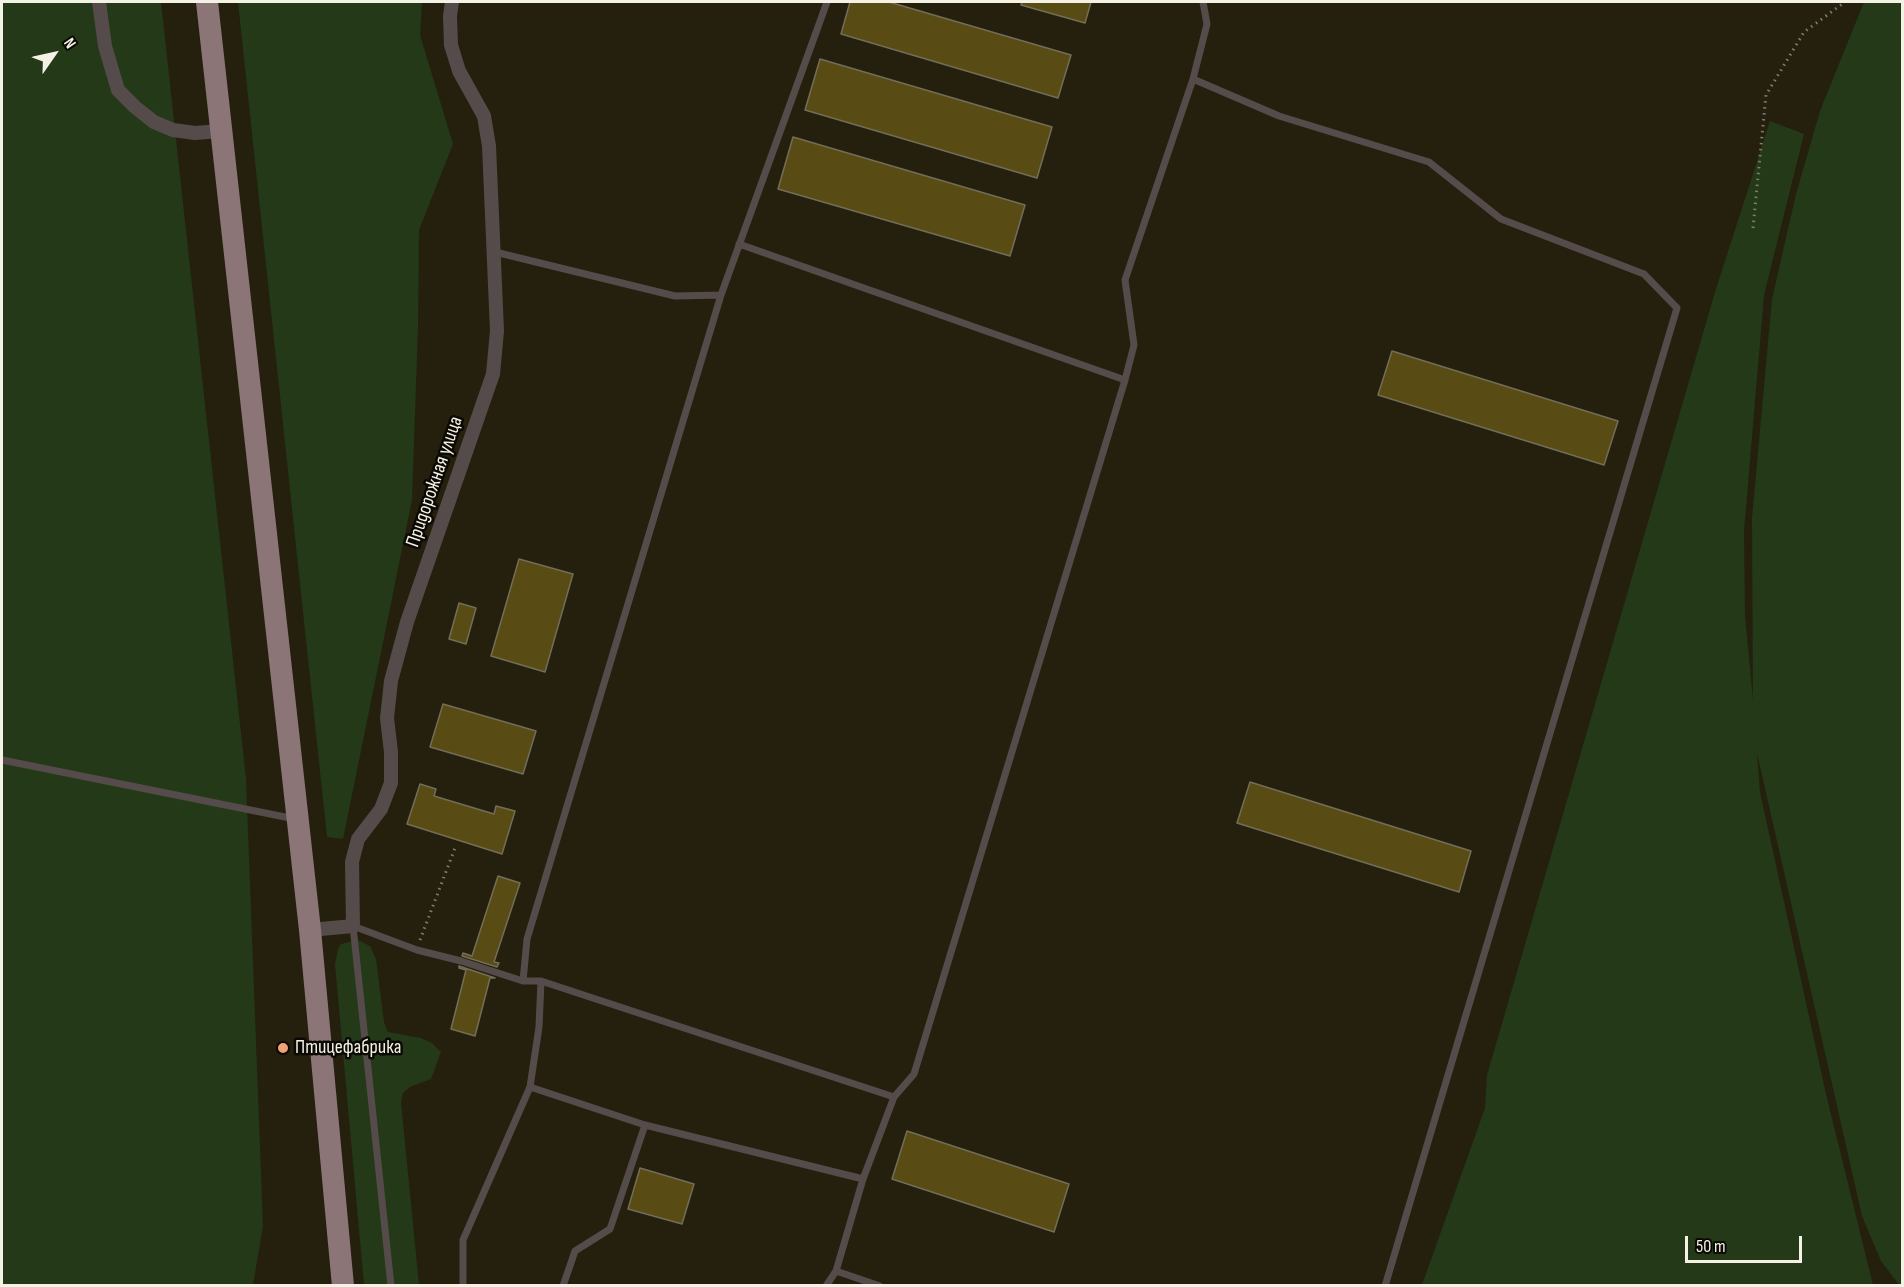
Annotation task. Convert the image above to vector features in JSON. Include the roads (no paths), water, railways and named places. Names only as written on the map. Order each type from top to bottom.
[{"type":"main road","points":[[207,2],[310,930],[343,1286]]},
{"type":"street","points":[[99,2],[105,46],[118,90],[154,122],[184,131],[221,132]]},
{"type":"street","name":"Придорожная улица","points":[[353,926],[352,862],[358,839],[381,809],[391,783],[391,752],[387,718],[392,681],[407,622],[493,374],[497,331],[489,146],[484,116],[459,71],[451,45],[452,2]]},
{"type":"street","points":[[310,930],[353,926]]},
{"type":"lane","points":[[523,981],[527,939],[721,295],[827,2]]},
{"type":"lane","points":[[826,1286],[837,1272],[863,1179],[894,1097],[914,1074],[1125,380],[1134,345],[1125,280],[1193,79],[1207,24],[1203,2]]},
{"type":"lane","points":[[1193,79],[1279,116],[1429,162],[1501,219],[1644,274],[1677,308],[1385,1286]]},
{"type":"lane","points":[[739,244],[1125,380]]},
{"type":"lane","points":[[495,252],[675,296],[721,295]]},
{"type":"lane","points":[[2,760],[298,819]]},
{"type":"lane","points":[[391,1286],[353,926],[417,950],[523,981],[541,981],[894,1097]]},
{"type":"lane","points":[[463,1286],[463,1240],[530,1087],[539,1027],[541,981]]},
{"type":"lane","points":[[530,1087],[645,1125],[863,1179]]},
{"type":"lane","points":[[562,1286],[575,1251],[610,1228],[645,1125]]},
{"type":"lane","points":[[837,1272],[880,1286]]},
{"type":"place","name":"Птицефабрика","points":[[283,1048]]}]
